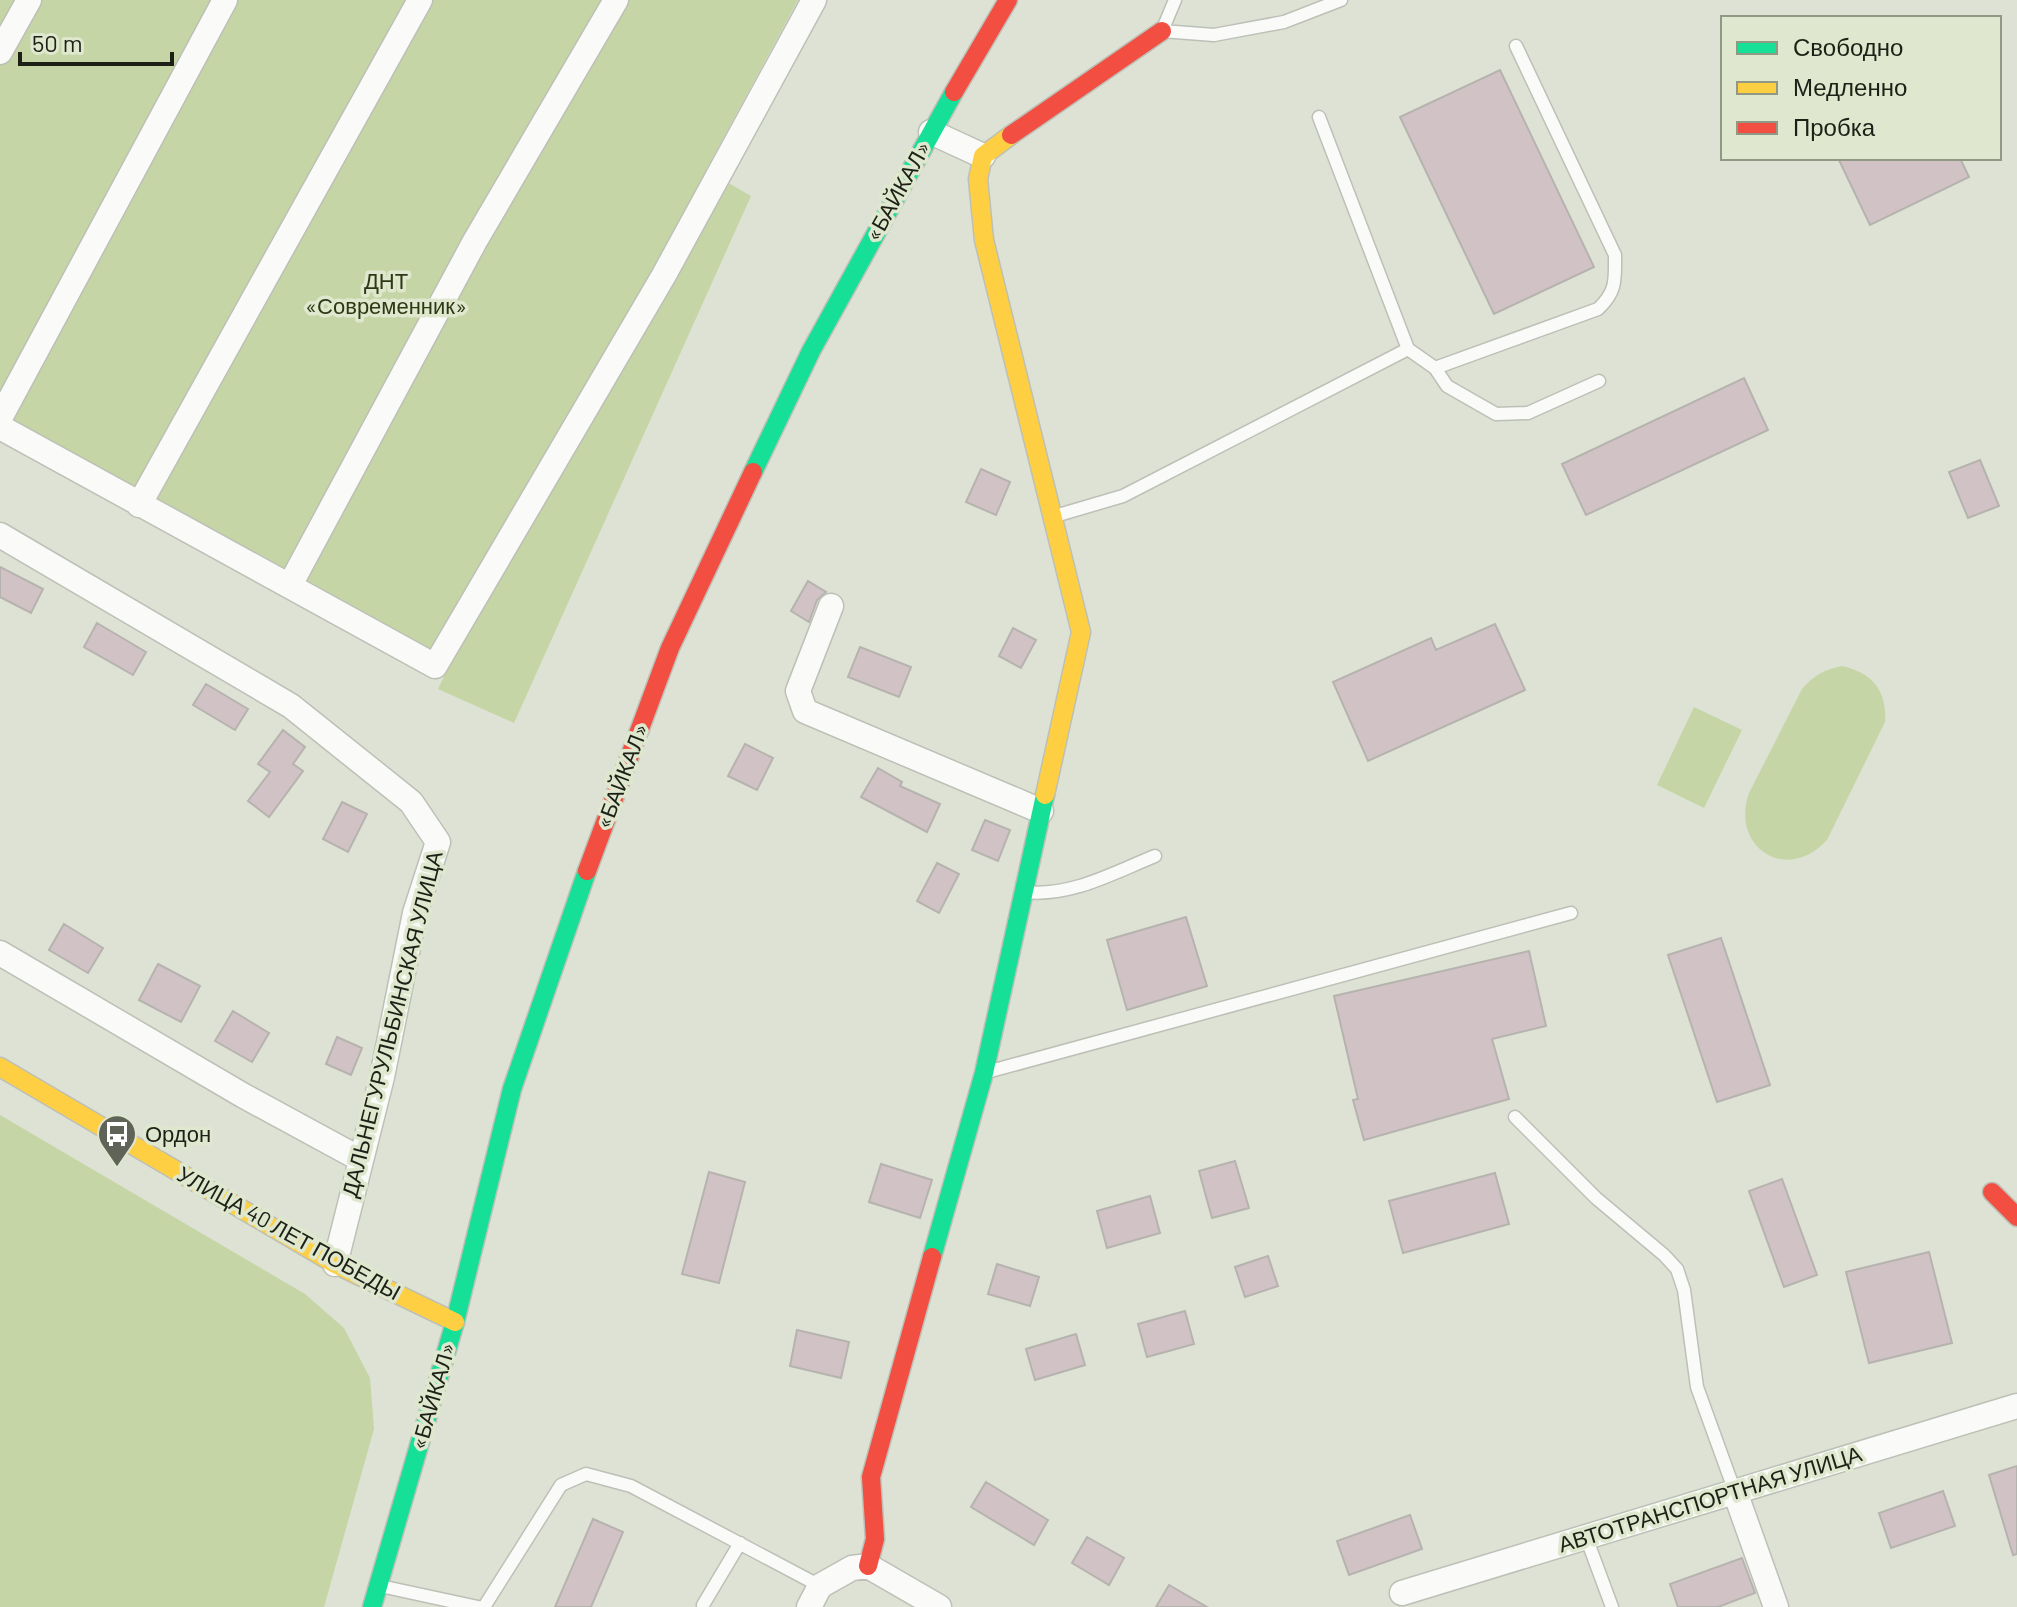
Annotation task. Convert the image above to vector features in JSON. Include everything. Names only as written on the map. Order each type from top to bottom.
[{"type":"main road","name":"«БАЙКАЛ»","points":[[372,1607],[455,1322],[512,1089],[589,865],[670,648],[811,351],[931,132],[1008,0]]},
{"type":"main road","points":[[868,1566],[875,1539],[871,1477],[984,1073],[1081,632],[984,240],[978,179],[983,156],[1162,31]]},
{"type":"main road","name":"УЛИЦА 40 ЛЕТ ПОБЕДЫ","points":[[0,1067],[335,1264],[455,1322]]},
{"type":"main road","points":[[1992,1192],[2017,1217]]},
{"type":"street","points":[[0,52],[29,0]]},
{"type":"street","points":[[0,418],[225,0]]},
{"type":"street","points":[[139,505],[420,0]]},
{"type":"street","points":[[290,585],[475,241],[616,0]]},
{"type":"street","points":[[0,427],[435,666],[664,275],[814,0]]},
{"type":"street","points":[[931,132],[983,156]]},
{"type":"street","name":"ДАЛЬНЕГУРУЛЬБИНСКАЯ УЛИЦА","points":[[0,535],[291,706],[411,802],[438,842],[415,913],[382,1077],[335,1264]]},
{"type":"street","points":[[831,606],[798,691],[805,711],[1041,811]]},
{"type":"street","points":[[0,953],[244,1096],[360,1159]]},
{"type":"street","name":"АВТОТРАНСПОРТНАЯ УЛИЦА","points":[[1402,1593],[2017,1406]]},
{"type":"street","points":[[1735,1492],[1776,1607]]},
{"type":"street","points":[[814,1596],[852,1568],[868,1566],[939,1607]]},
{"type":"lane","points":[[1175,0],[1162,31],[1214,35],[1284,22],[1341,0]]},
{"type":"lane","points":[[1435,368],[1598,309],[1611,297],[1615,281],[1615,255],[1516,46]]},
{"type":"lane","points":[[1319,117],[1408,349],[1435,368],[1447,386],[1496,414],[1528,413],[1599,381]]},
{"type":"lane","points":[[1052,517],[1123,496],[1408,349]]},
{"type":"lane","points":[[1024,892],[1044,894],[1066,891],[1155,856]]},
{"type":"lane","points":[[984,1073],[1571,913]]},
{"type":"lane","points":[[1515,1117],[1596,1198],[1677,1269],[1684,1290],[1697,1387],[1735,1492]]},
{"type":"lane","points":[[378,1585],[481,1607],[561,1485],[586,1474],[631,1486],[740,1543],[814,1596]]},
{"type":"lane","points":[[1586,1537],[1612,1607]]},
{"type":"lane","points":[[703,1605],[740,1543]]},
{"type":"green space","name":"ДНТ «Современник»","points":[[0,0],[798,0],[706,170],[751,196],[514,723],[438,689],[450,664],[0,415]]},
{"type":"green space","points":[[1842,666],[1862,673],[1876,685],[1883,701],[1885,722],[1827,840],[1811,853],[1795,859],[1780,859],[1766,854],[1755,844],[1748,830],[1745,813],[1749,793],[1802,689],[1820,674]]},
{"type":"green space","points":[[1694,707],[1742,730],[1704,808],[1657,785]]},
{"type":"green space","points":[[0,1115],[305,1294],[344,1328],[370,1378],[374,1429],[324,1607],[0,1607]]},
{"type":"building","points":[[1500,70],[1594,267],[1494,314],[1400,117]]},
{"type":"building","points":[[1839,160],[1961,160],[1969,177],[1870,225]]},
{"type":"building","points":[[1744,378],[1768,430],[1586,515],[1562,464]]},
{"type":"building","points":[[1980,460],[1999,506],[1968,518],[1949,472]]},
{"type":"building","points":[[981,469],[1010,482],[996,515],[966,502]]},
{"type":"building","points":[[0,567],[43,589],[31,613],[0,597]]},
{"type":"building","points":[[808,581],[826,592],[817,600],[809,622],[791,611]]},
{"type":"building","points":[[97,623],[146,652],[133,675],[84,647]]},
{"type":"building","points":[[1495,624],[1525,690],[1368,761],[1333,682],[1431,638],[1436,650]]},
{"type":"building","points":[[1013,628],[1036,640],[1021,668],[999,656]]},
{"type":"building","points":[[860,647],[911,667],[899,697],[848,677]]},
{"type":"building","points":[[206,684],[248,709],[235,730],[193,705]]},
{"type":"building","points":[[283,730],[305,747],[293,764],[303,771],[269,817],[248,801],[270,772],[258,764]]},
{"type":"building","points":[[745,744],[773,758],[757,790],[728,776]]},
{"type":"building","points":[[878,768],[902,782],[900,786],[940,804],[927,832],[861,797]]},
{"type":"building","points":[[342,802],[367,814],[348,852],[323,839]]},
{"type":"building","points":[[985,820],[1010,830],[998,861],[972,850]]},
{"type":"building","points":[[937,863],[959,874],[939,913],[917,901]]},
{"type":"building","points":[[1186,917],[1207,986],[1127,1010],[1107,940]]},
{"type":"building","points":[[64,924],[103,948],[88,973],[49,950]]},
{"type":"building","points":[[1721,938],[1770,1085],[1717,1102],[1668,955]]},
{"type":"building","points":[[1529,951],[1546,1026],[1492,1039],[1509,1099],[1364,1140],[1353,1100],[1358,1099],[1334,996]]},
{"type":"building","points":[[158,964],[200,986],[181,1022],[139,1000]]},
{"type":"building","points":[[233,1011],[269,1033],[252,1062],[215,1041]]},
{"type":"building","points":[[337,1037],[362,1048],[351,1075],[326,1064]]},
{"type":"building","points":[[1235,1161],[1249,1208],[1212,1218],[1199,1171]]},
{"type":"building","points":[[881,1164],[932,1180],[920,1218],[869,1202]]},
{"type":"building","points":[[709,1172],[745,1182],[719,1283],[682,1274]]},
{"type":"building","points":[[1495,1173],[1509,1224],[1403,1253],[1389,1201]]},
{"type":"building","points":[[1782,1179],[1817,1275],[1784,1287],[1749,1191]]},
{"type":"building","points":[[1150,1196],[1160,1233],[1107,1248],[1097,1211]]},
{"type":"building","points":[[1929,1252],[1952,1343],[1869,1363],[1846,1272]]},
{"type":"building","points":[[1268,1256],[1278,1286],[1245,1297],[1235,1267]]},
{"type":"building","points":[[997,1264],[1039,1277],[1030,1306],[988,1294]]},
{"type":"building","points":[[1185,1311],[1194,1344],[1147,1357],[1138,1324]]},
{"type":"building","points":[[797,1330],[849,1342],[841,1378],[790,1366]]},
{"type":"building","points":[[1076,1334],[1085,1365],[1035,1380],[1026,1349]]},
{"type":"building","points":[[2017,1466],[2017,1554],[2013,1555],[1989,1475]]},
{"type":"building","points":[[986,1482],[1048,1520],[1034,1545],[971,1507]]},
{"type":"building","points":[[1943,1491],[1955,1526],[1891,1548],[1879,1513]]},
{"type":"building","points":[[1410,1515],[1422,1549],[1349,1575],[1337,1541]]},
{"type":"building","points":[[593,1519],[623,1532],[591,1607],[555,1607]]},
{"type":"building","points":[[1087,1537],[1124,1558],[1109,1585],[1072,1563]]},
{"type":"building","points":[[1742,1558],[1755,1593],[1718,1607],[1678,1607],[1670,1584]]},
{"type":"building","points":[[1169,1585],[1207,1607],[1156,1607]]},
{"type":"traffic: fast","points":[[753,472],[811,351],[954,92]]},
{"type":"traffic: fast","points":[[932,1257],[984,1073],[1045,795]]},
{"type":"traffic: fast","points":[[372,1607],[455,1322],[512,1089],[587,871]]},
{"type":"traffic: slow","points":[[1011,135],[983,156],[978,179],[984,240],[1081,632],[1045,795]]},
{"type":"traffic: slow","points":[[0,1067],[335,1264],[455,1322]]},
{"type":"traffic: jam","points":[[954,92],[1008,0]]},
{"type":"traffic: jam","points":[[1011,135],[1162,31]]},
{"type":"traffic: jam","points":[[587,871],[670,648],[753,472]]},
{"type":"traffic: jam","points":[[1992,1192],[2017,1217]]},
{"type":"traffic: jam","points":[[868,1566],[875,1539],[871,1477],[932,1257]]},
{"type":"place","name":"Ордон","points":[[117,1168]]}]
